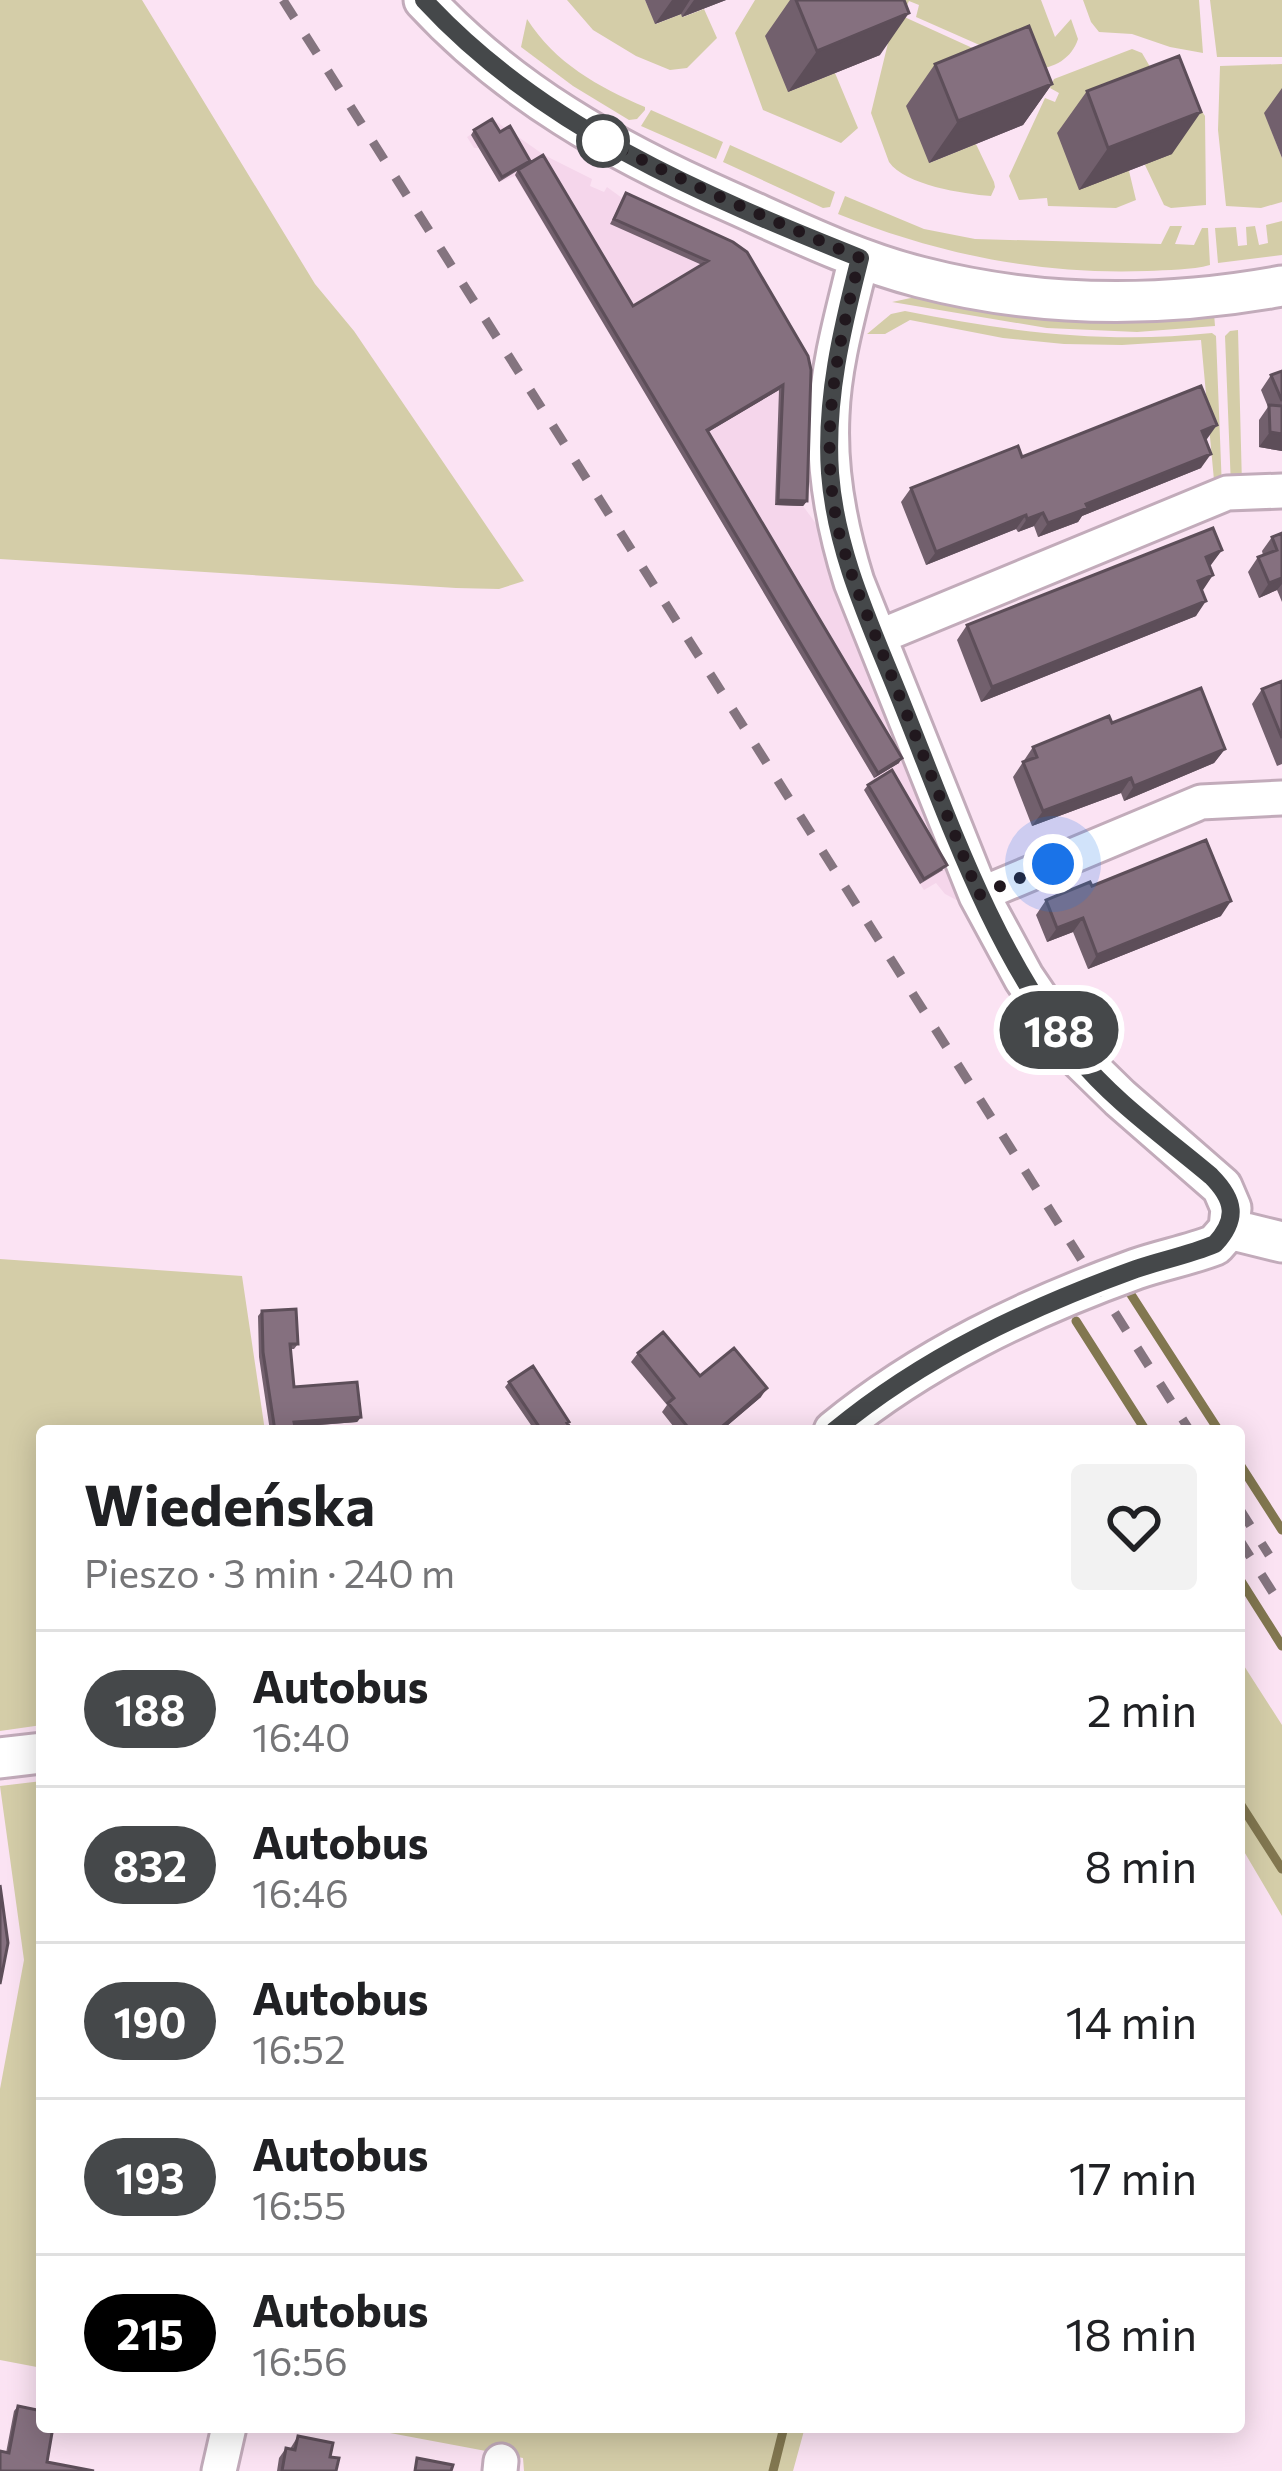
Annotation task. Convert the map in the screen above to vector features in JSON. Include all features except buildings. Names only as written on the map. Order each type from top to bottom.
[{"type":"street","points":[[424,0],[500,71],[603,141],[860,258],[920,277],[1064,301],[1170,302],[1282,286]]},
{"type":"street","points":[[842,1425],[902,1380],[968,1341],[1097,1284],[1215,1244],[1229,1229],[1232,1208],[1222,1187],[1077,1056],[1024,978],[979,895],[854,582],[838,531],[830,474],[829,414],[837,355],[860,258]]},
{"type":"street","points":[[876,638],[1227,493],[1282,491]]},
{"type":"street","points":[[979,895],[1201,802],[1282,798]]},
{"type":"street","points":[[1229,1229],[1282,1242]]},
{"type":"street","points":[[0,1758],[36,1754]]},
{"type":"street","points":[[219,2471],[228,2433]]},
{"type":"shaded area","points":[[0,0],[142,0],[315,284],[354,331],[524,581],[499,589],[456,588],[0,559]]},
{"type":"shaded area","points":[[567,0],[645,0],[656,24],[704,9],[717,38],[687,68],[670,70],[593,30]]},
{"type":"shaded area","points":[[755,0],[853,0],[788,92],[835,73],[858,128],[841,143],[763,110],[735,33]]},
{"type":"shaded area","points":[[892,0],[1041,0],[1055,37],[1071,19],[1078,39],[1061,61],[1034,69],[916,17],[919,5],[909,1],[904,11]]},
{"type":"shaded area","points":[[1083,0],[1199,0],[1203,53],[1132,34],[1099,32]]},
{"type":"shaded area","points":[[1210,0],[1282,0],[1282,57],[1217,57]]},
{"type":"shaded area","points":[[900,15],[1001,61],[929,163],[976,144],[994,182],[991,196],[921,182],[889,162],[871,113]]},
{"type":"shaded area","points":[[527,19],[564,61],[645,110],[629,120],[521,47]]},
{"type":"shaded area","points":[[1132,49],[1142,53],[1171,103],[1129,171],[1136,200],[1116,208],[1048,206],[1047,198],[1019,200],[1009,176],[1045,98],[1055,102],[1059,93],[1050,88],[1054,79]]},
{"type":"shaded area","points":[[1282,64],[1282,106],[1265,114],[1282,158],[1282,202],[1261,208],[1226,206],[1218,130],[1220,66]]},
{"type":"shaded area","points":[[651,110],[723,142],[716,159],[641,126]]},
{"type":"shaded area","points":[[1201,110],[1205,116],[1206,205],[1171,208],[1164,205],[1145,165],[1193,112]]},
{"type":"shaded area","points":[[494,120],[544,155],[592,179],[590,186],[604,192],[607,187],[730,247],[807,375],[803,506],[817,525],[837,591],[964,904],[936,883],[924,890],[920,884],[864,790],[874,777],[515,176],[499,182],[467,137]]},
{"type":"shaded area","points":[[730,145],[835,192],[830,207],[823,208],[723,162]]},
{"type":"shaded area","points":[[845,196],[924,229],[975,239],[1161,244],[1170,226],[1182,226],[1175,244],[1194,245],[1202,228],[1208,228],[1210,265],[1107,271],[990,259],[913,240],[838,214]]},
{"type":"shaded area","points":[[1282,221],[1282,255],[1218,263],[1215,228],[1236,227],[1238,246],[1247,245],[1246,227],[1255,226],[1259,245],[1268,243],[1266,225]]},
{"type":"shaded area","points":[[920,296],[1214,313],[1215,326],[1137,332],[1047,328],[892,302]]},
{"type":"shaded area","points":[[905,311],[1058,334],[1212,333],[1216,336],[1222,489],[1215,491],[1201,340],[1064,344],[910,320],[885,334],[867,334],[891,314]]},
{"type":"shaded area","points":[[1238,330],[1242,485],[1231,487],[1225,336]]},
{"type":"shaded area","points":[[0,1259],[242,1276],[264,1425],[36,1425],[36,1726],[0,1731]]},
{"type":"shaded area","points":[[1245,1667],[1282,1725],[1282,1916],[1245,1853]]},
{"type":"shaded area","points":[[36,1782],[36,2367],[0,2360],[0,2089],[24,1960],[0,1786]]},
{"type":"shaded area","points":[[390,2433],[803,2433],[793,2471],[524,2471],[523,2458]]},
{"type":"waterway","points":[[1130,1293],[1215,1425]]},
{"type":"waterway","points":[[1076,1321],[1142,1425]]},
{"type":"waterway","points":[[1245,1472],[1282,1530]]},
{"type":"waterway","points":[[1245,1587],[1282,1646]]},
{"type":"waterway","points":[[1245,1811],[1282,1869]]},
{"type":"waterway","points":[[773,2471],[782,2433]]},
{"type":"railway","points":[[283,0],[1186,1425]]},
{"type":"railway","points":[[1245,1517],[1269,1555]]},
{"type":"railway","points":[[1245,1548],[1282,1607]]},
{"type":"bus line","name":"188","points":[[424,0],[500,71],[603,141],[860,258],[837,355],[829,414],[830,474],[838,531],[854,582],[979,895],[1024,978],[1077,1056],[1211,1176],[1232,1208],[1229,1229],[1215,1244],[1097,1284],[968,1341],[884,1392],[841,1425]]},
{"type":"route","points":[[603,141],[860,258],[837,355],[829,414],[830,474],[838,531],[854,582],[979,895],[1053,864]]}]
